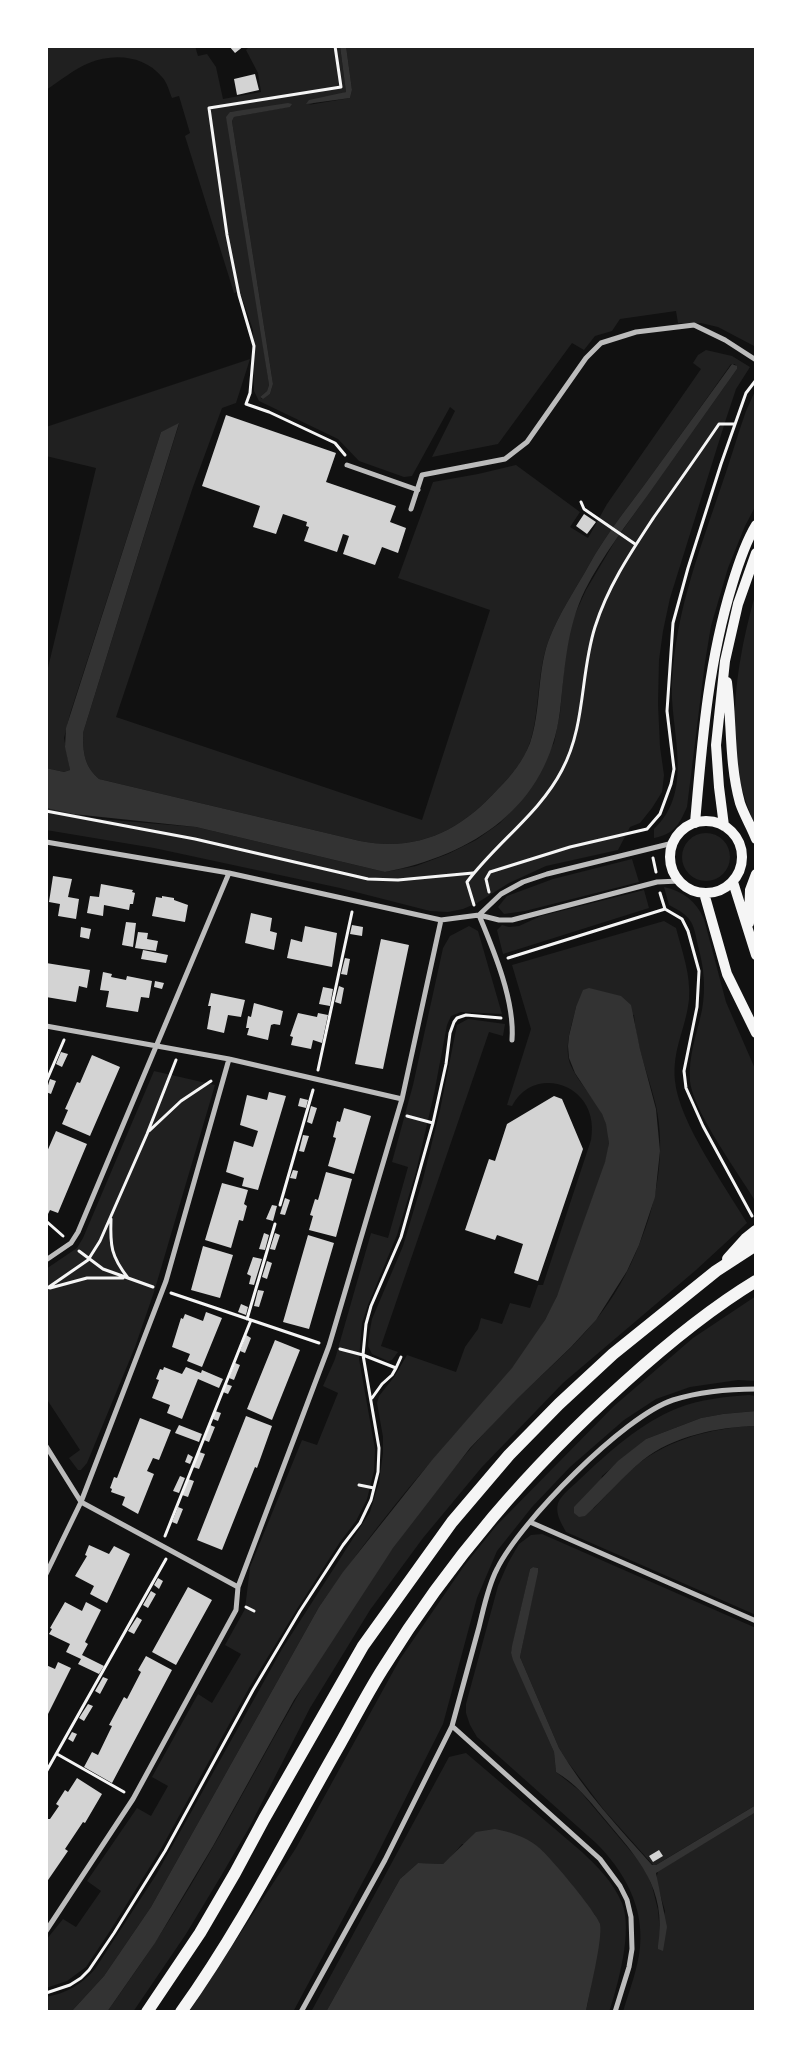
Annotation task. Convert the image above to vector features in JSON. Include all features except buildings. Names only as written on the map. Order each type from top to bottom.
[{"type":"main road","points":[[695,823],[703,736],[718,632],[738,566],[756,525]]},
{"type":"main road","points":[[724,826],[718,787],[716,745],[724,661],[738,604],[756,553]]},
{"type":"main road","points":[[724,661],[731,713],[732,764],[741,804],[756,839]]},
{"type":"main road","points":[[714,822],[724,826],[736,837],[742,852],[742,863],[739,873],[725,889],[714,893],[704,894],[686,888],[672,871],[670,859],[673,843],[681,831],[695,823],[714,822]]},
{"type":"main road","points":[[748,932],[750,890],[756,874]]},
{"type":"main road","points":[[733,882],[756,955]]},
{"type":"main road","points":[[704,894],[727,974],[756,1033]]},
{"type":"main road","points":[[716,1272],[746,1239],[756,1231]]},
{"type":"main road","points":[[147,2012],[200,1933],[363,1646],[452,1522],[509,1455],[559,1404],[613,1354],[716,1272],[756,1245]]},
{"type":"main road","points":[[181,2012],[205,1978],[381,1671],[431,1597],[477,1535],[528,1476],[576,1426],[683,1332],[726,1299],[756,1281]]},
{"type":"street","points":[[411,509],[422,475],[505,459],[516,452],[527,442],[586,358],[601,343],[636,332],[694,325],[725,340],[756,360]]},
{"type":"street","points":[[347,465],[418,490]]},
{"type":"street","points":[[46,842],[229,873],[441,920],[479,915],[499,920],[512,920],[657,882],[679,881]]},
{"type":"street","points":[[479,915],[501,894],[523,882],[547,874],[673,843]]},
{"type":"street","points":[[46,1260],[71,1243],[78,1232],[229,873]]},
{"type":"street","points":[[479,915],[498,961],[512,1018],[512,1040]]},
{"type":"street","points":[[46,1931],[134,1798],[236,1610],[238,1587],[329,1346],[398,1114],[441,920]]},
{"type":"street","points":[[46,1026],[229,1059],[402,1099]]},
{"type":"street","points":[[46,1574],[81,1502],[162,1290],[229,1059]]},
{"type":"street","points":[[301,2012],[385,1860],[452,1726],[496,1569],[513,1542],[589,1460],[616,1436],[643,1416],[672,1400],[694,1395],[756,1389]]},
{"type":"street","points":[[46,1446],[81,1502],[238,1587]]},
{"type":"street","points":[[530,1522],[756,1621]]},
{"type":"street","points":[[452,1726],[600,1858],[620,1886],[627,1900],[631,1917],[632,1949],[629,1967],[615,2012]]},
{"type":"path","points":[[335,46],[341,87],[209,108],[227,235],[238,295],[254,346],[250,393],[246,404],[269,412],[336,443],[345,455],[347,465]]},
{"type":"path","points":[[647,829],[660,814],[672,784],[674,769],[667,711],[672,622],[735,424],[746,393],[756,380]]},
{"type":"path","points":[[479,915],[474,907],[467,882],[545,795],[563,769],[578,732],[586,667],[595,626],[618,573],[719,424],[735,424]]},
{"type":"path","points":[[581,502],[584,509],[636,544]]},
{"type":"path","points":[[46,812],[195,839],[368,879],[398,880],[474,872]]},
{"type":"path","points":[[280,1205],[316,1079],[355,901]]},
{"type":"path","points":[[498,961],[664,909],[682,919],[688,931],[699,971],[697,1008],[684,1071],[686,1088],[703,1126],[752,1216]]},
{"type":"path","points":[[46,1993],[70,1985],[81,1978],[89,1970],[119,1925],[165,1851],[206,1773],[290,1627],[343,1545],[360,1523],[371,1500],[378,1472],[379,1448],[365,1375],[363,1355],[366,1324],[371,1306],[401,1237],[433,1123],[446,1064],[450,1033],[457,1018],[466,1016],[512,1018]]},
{"type":"path","points":[[46,1082],[68,1030]]},
{"type":"path","points":[[47,1289],[88,1260],[100,1241],[147,1134],[179,1049]]},
{"type":"path","points":[[147,1134],[181,1101],[210,1080],[212,1081],[218,1057]]},
{"type":"path","points":[[398,1114],[433,1123]]},
{"type":"path","points":[[111,1216],[111,1249],[115,1260],[129,1278]]},
{"type":"path","points":[[46,1221],[88,1260],[103,1269],[249,1320],[363,1355],[396,1368]]},
{"type":"path","points":[[161,1546],[249,1320],[275,1224]]},
{"type":"path","points":[[47,1289],[87,1278],[129,1278]]},
{"type":"path","points":[[371,1399],[382,1384],[392,1375],[401,1357]]},
{"type":"path","points":[[359,1485],[374,1488]]},
{"type":"path","points":[[46,1772],[58,1754],[171,1551]]},
{"type":"path","points":[[58,1754],[134,1798]]},
{"type":"shaded area","points":[[46,46],[195,46],[198,56],[207,54],[216,67],[223,99],[261,92],[258,73],[246,50],[250,46],[340,46],[346,92],[308,105],[350,98],[352,90],[346,46],[756,46],[756,347],[718,327],[701,323],[678,323],[676,311],[620,319],[612,331],[595,336],[584,350],[572,343],[498,444],[432,457],[455,411],[450,407],[412,476],[404,477],[359,461],[338,439],[259,401],[254,391],[253,330],[240,292],[234,293],[185,136],[190,133],[179,96],[172,98],[164,79],[146,64],[137,60],[118,57],[98,60],[83,66],[46,90]],"holes":[[[292,106],[234,117],[232,121],[273,384],[270,394],[262,399],[260,397],[267,391],[269,385],[230,112]]]},
{"type":"shaded area","points":[[340,46],[346,46],[352,90],[350,98],[306,104],[309,100],[346,92]]},
{"type":"shaded area","points":[[288,103],[292,104],[290,107],[234,117],[232,121],[273,384],[270,394],[263,399],[260,397],[267,391],[269,385],[226,117],[230,112]]},
{"type":"shaded area","points":[[706,350],[732,356],[750,367],[736,389],[726,419],[670,598],[663,631],[659,660],[658,704],[660,747],[664,775],[662,792],[640,823],[630,827],[618,850],[546,866],[509,883],[477,903],[463,909],[448,912],[430,911],[340,888],[154,848],[46,830],[46,808],[99,819],[196,827],[385,872],[416,866],[448,854],[476,840],[500,823],[521,800],[554,743],[560,713],[565,659],[571,623],[586,590],[615,541],[737,369],[735,364],[731,364],[595,554],[562,612],[544,654],[534,727],[531,739],[518,766],[484,804],[453,827],[436,835],[401,843],[381,844],[360,841],[99,779],[87,764],[83,733],[179,424],[161,432],[70,714],[64,738],[70,770],[64,772],[46,768],[46,676],[96,468],[46,456],[46,427],[250,359],[236,403],[222,408],[193,487],[116,717],[422,820],[490,610],[398,578],[433,482],[516,465],[580,512],[570,527],[588,538],[607,504],[701,369],[693,363],[698,355]]},
{"type":"shaded area","points":[[732,364],[737,366],[737,369],[616,540],[585,590],[570,634],[560,711],[553,745],[540,774],[523,800],[501,821],[476,839],[448,853],[417,864],[385,872],[196,827],[73,814],[46,808],[46,768],[64,772],[70,770],[65,747],[66,728],[161,432],[179,423],[83,733],[87,764],[99,779],[360,841],[381,844],[401,843],[436,835],[453,827],[484,804],[517,767],[530,743],[536,718],[545,654],[552,632],[562,612],[608,534]]},
{"type":"shaded area","points":[[756,389],[756,505],[745,526],[728,568],[711,626],[687,807],[675,828],[666,834],[654,838],[654,829],[667,813],[674,796],[677,778],[678,758],[672,681],[674,655],[683,606],[746,411]]},
{"type":"shaded area","points":[[756,592],[756,826],[745,798],[738,769],[735,740],[735,709],[742,649]]},
{"type":"shaded area","points":[[706,833],[715,835],[723,840],[728,848],[730,857],[728,866],[723,874],[715,879],[706,881],[697,879],[689,874],[684,866],[682,857],[684,848],[689,840],[697,835]]},
{"type":"shaded area","points":[[632,859],[639,882],[525,911],[504,914],[498,907],[507,896],[553,879]]},
{"type":"shaded area","points":[[664,887],[683,894],[693,902],[704,919],[726,1002],[756,1071],[756,1202],[708,1125],[693,1094],[690,1081],[690,1063],[702,1010],[703,970],[693,925],[683,913],[669,905]]},
{"type":"shaded area","points":[[644,890],[649,908],[503,954],[497,930],[502,925],[509,927],[519,926],[541,916]]},
{"type":"shaded area","points":[[664,921],[676,928],[689,981],[689,999],[676,1058],[675,1081],[678,1097],[704,1154],[747,1223],[696,1270],[563,1383],[482,1467],[423,1538],[370,1610],[310,1708],[249,1828],[186,1934],[133,2012],[107,2012],[173,1915],[316,1663],[381,1564],[432,1495],[485,1432],[595,1321],[614,1294],[635,1255],[651,1212],[658,1177],[660,1141],[656,1106],[640,1050],[634,1015],[576,1007],[569,1036],[569,1059],[576,1075],[601,1111],[608,1131],[609,1143],[600,1179],[552,1307],[523,1355],[394,1506],[319,1607],[151,1907],[104,1976],[71,2012],[46,2012],[46,1997],[73,1988],[95,1969],[156,1875],[282,1649],[370,1512],[379,1482],[383,1453],[383,1437],[377,1403],[379,1396],[394,1377],[407,1355],[456,1372],[465,1347],[478,1329],[481,1318],[502,1324],[510,1303],[530,1308],[538,1285],[543,1285],[591,1140],[591,1121],[586,1105],[576,1093],[564,1086],[549,1083],[535,1085],[522,1093],[512,1106],[507,1105],[531,1029],[512,965]]},
{"type":"shaded area","points":[[469,926],[478,931],[502,1014],[461,1012],[451,1016],[447,1025],[434,1094],[416,1172],[397,1235],[362,1323],[359,1359],[375,1449],[374,1471],[367,1499],[356,1521],[340,1542],[297,1609],[249,1688],[161,1849],[110,1931],[86,1967],[67,1981],[46,1988],[46,1940],[63,1919],[76,1927],[101,1891],[87,1881],[137,1808],[151,1816],[168,1786],[152,1777],[198,1694],[212,1703],[241,1654],[225,1645],[245,1609],[250,1567],[302,1440],[317,1445],[338,1393],[323,1386],[335,1359],[371,1233],[388,1238],[408,1167],[392,1162],[413,1085],[443,948],[450,936]]},
{"type":"shaded area","points":[[589,988],[621,996],[631,1005],[640,1049],[656,1109],[660,1151],[655,1197],[639,1245],[627,1271],[596,1320],[470,1448],[393,1548],[294,1700],[213,1846],[155,1943],[107,2012],[71,2012],[104,1976],[151,1907],[319,1607],[343,1572],[432,1460],[512,1368],[545,1320],[557,1296],[605,1162],[609,1143],[606,1124],[602,1114],[575,1073],[569,1058],[569,1036],[576,1007],[583,990]]},
{"type":"shaded area","points":[[468,1019],[505,1024],[503,1036],[489,1032],[381,1346],[398,1352],[392,1360],[388,1361],[372,1354],[368,1346],[372,1319],[403,1246],[423,1179],[440,1110],[457,1025]]},
{"type":"shaded area","points":[[154,1071],[215,1085],[154,1292],[135,1347],[87,1463],[81,1470],[78,1470],[69,1458],[80,1450],[46,1398],[46,1269],[77,1248],[83,1238]]},
{"type":"shaded area","points":[[756,1296],[756,1381],[738,1380],[690,1387],[656,1399],[624,1420],[570,1467],[532,1507],[497,1551],[477,1598],[443,1724],[374,1861],[293,2012],[189,2012],[296,1848],[400,1659],[464,1566],[496,1526],[614,1406],[693,1338]]},
{"type":"shaded area","points":[[749,1395],[756,1396],[756,1411],[701,1418],[646,1439],[602,1476],[593,1509],[632,1469],[646,1458],[671,1444],[699,1434],[727,1428],[756,1426],[756,1615],[566,1532],[558,1514],[557,1507],[560,1500],[567,1491],[613,1449],[638,1430],[664,1414],[695,1402]]},
{"type":"shaded area","points":[[756,1411],[756,1426],[727,1428],[696,1434],[655,1452],[635,1467],[585,1516],[579,1517],[574,1513],[574,1507],[618,1461],[646,1439],[701,1418]]},
{"type":"shaded area","points":[[542,1534],[756,1628],[756,1805],[654,1866],[604,1810],[567,1761],[559,1748],[520,1657],[538,1568],[533,1567],[530,1569],[511,1653],[554,1752],[556,1772],[580,1791],[644,1867],[652,1886],[658,1910],[660,1932],[665,1911],[656,1880],[658,1871],[756,1812],[756,2012],[623,2012],[633,1980],[640,1947],[639,1917],[630,1890],[615,1865],[596,1843],[477,1737],[470,1725],[466,1713],[466,1704],[498,1586],[519,1544],[531,1535]]},
{"type":"shaded area","points":[[533,1567],[538,1568],[538,1572],[520,1657],[559,1748],[569,1764],[602,1809],[652,1865],[656,1865],[756,1805],[756,1812],[656,1873],[667,1927],[663,1951],[658,1949],[660,1925],[658,1907],[654,1890],[647,1875],[628,1847],[592,1804],[576,1787],[556,1772],[554,1752],[513,1660],[512,1646],[530,1569]]},
{"type":"shaded area","points":[[466,1753],[594,1863],[605,1875],[618,1895],[625,1915],[625,1942],[620,1973],[609,2012],[586,2012],[599,1940],[595,1915],[538,1847],[462,1844],[443,1864],[418,1863],[400,1879],[326,2012],[311,2012],[449,1757]]},
{"type":"shaded area","points":[[495,1829],[517,1835],[537,1846],[572,1884],[600,1924],[598,1954],[586,2012],[326,2012],[400,1879],[418,1863],[443,1864],[476,1832]]}]
